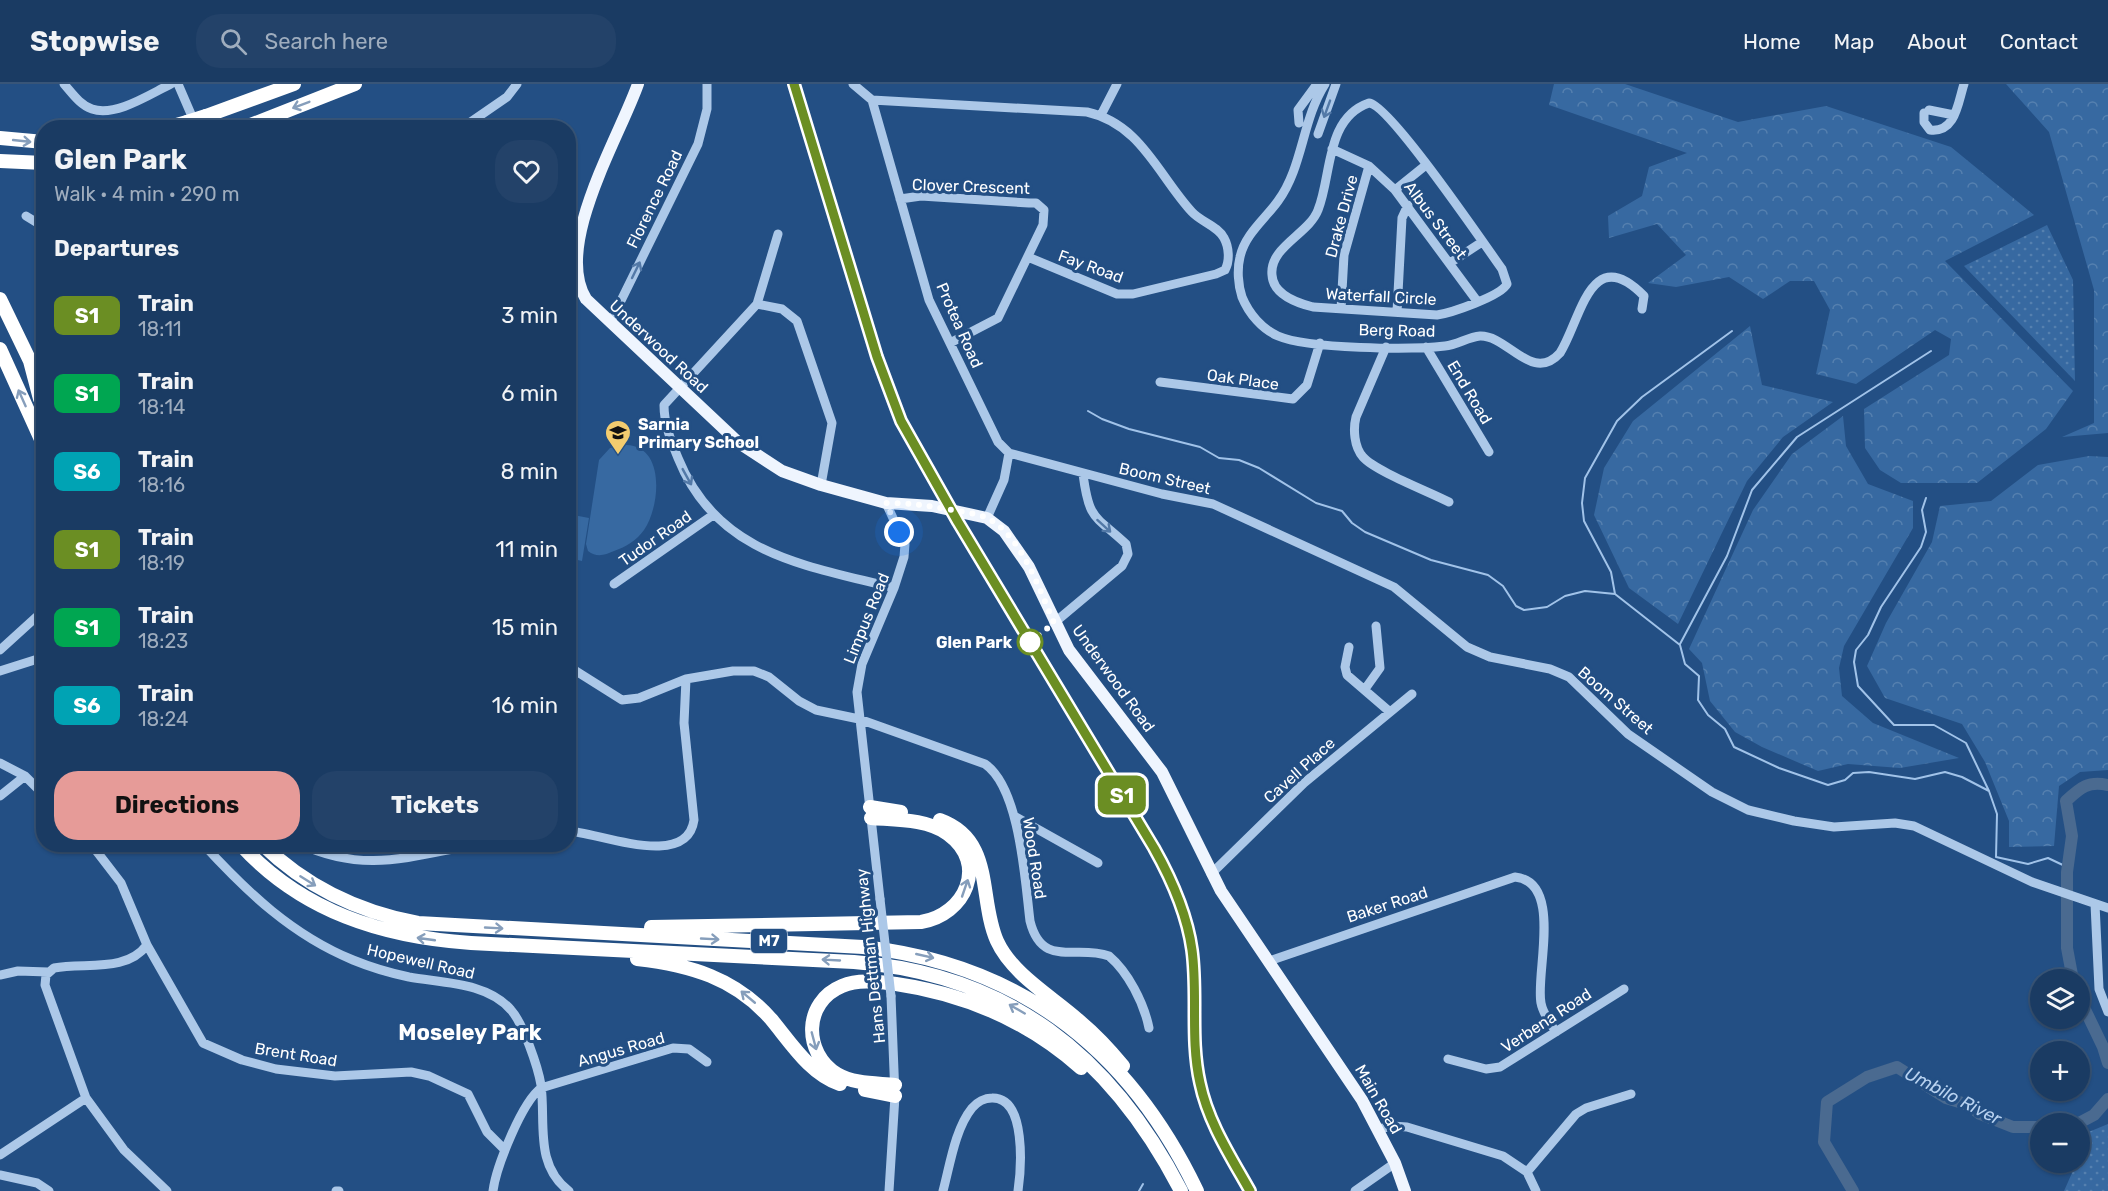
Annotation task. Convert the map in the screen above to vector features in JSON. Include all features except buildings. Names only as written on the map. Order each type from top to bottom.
[{"type":"highway","points":[[202,120],[294,84]]},
{"type":"highway","points":[[263,120],[355,84]]},
{"type":"highway","points":[[0,138],[36,141]]},
{"type":"highway","points":[[0,161],[36,163]]},
{"type":"highway","points":[[0,299],[30,361],[36,382]]},
{"type":"highway","points":[[0,318],[36,391]]},
{"type":"highway","points":[[0,349],[36,428]]},
{"type":"highway","points":[[544,931],[921,922],[944,915],[953,908],[962,898],[969,875],[965,854],[958,843],[949,834],[929,825],[871,813]]},
{"type":"highway","points":[[871,813],[932,817],[955,827],[966,835],[980,858],[989,915],[998,943],[1018,969],[1096,1036],[1135,1080],[1172,1133],[1190,1177]]},
{"type":"highway","name":"M7","points":[[248,852],[293,891],[347,919],[410,937],[854,962],[934,974],[982,991],[1045,1026],[1103,1078],[1144,1128],[1181,1191]]},
{"type":"highway","name":"M7","points":[[272,852],[308,881],[375,913],[397,919],[447,926],[863,946],[925,956],[974,971],[1030,998],[1084,1039],[1133,1090],[1167,1139],[1197,1191]]},
{"type":"highway","points":[[504,944],[526,952],[649,960],[682,966],[711,975],[752,999],[822,1075],[837,1084],[895,1090]]},
{"type":"highway","points":[[895,1090],[839,1075],[826,1066],[818,1055],[812,1041],[812,1023],[820,1003],[833,990],[855,982],[879,982],[938,992],[993,1012],[1042,1038],[1069,1058],[1144,1128]]},
{"type":"main road","points":[[579,288],[576,252],[584,220],[639,84]]},
{"type":"main road","name":"Underwood Road","points":[[579,288],[610,323],[752,454],[782,471],[821,485],[886,503],[924,505],[987,518],[1004,531],[1023,556],[1054,623],[1076,661],[1162,772],[1211,874],[1233,911],[1316,1029]]},
{"type":"main road","name":"Main Road","points":[[1316,1029],[1379,1130],[1395,1162],[1405,1191]]},
{"type":"street","points":[[64,84],[87,106],[102,110],[121,106],[171,84]]},
{"type":"street","points":[[178,84],[196,120]]},
{"type":"street","points":[[474,120],[507,98],[517,84]]},
{"type":"street","name":"Florence Road","points":[[610,323],[698,144],[707,109],[707,84]]},
{"type":"street","points":[[853,84],[872,100],[1087,111],[1101,115],[1117,84]]},
{"type":"street","points":[[1299,123],[1298,110],[1317,84]]},
{"type":"street","name":"Berg Road","points":[[1325,84],[1310,114],[1287,187],[1245,244],[1238,271],[1241,294],[1246,305],[1264,327],[1287,339],[1386,347],[1449,346],[1471,338],[1485,336],[1526,360],[1548,361],[1556,358],[1565,345],[1585,296],[1595,284],[1615,277],[1626,282],[1644,296],[1642,309]]},
{"type":"street","points":[[1333,145],[1315,132],[1336,84]]},
{"type":"street","points":[[1954,115],[1926,112],[1925,125],[1935,130],[1948,126],[1954,115],[1964,84]]},
{"type":"street","name":"Protea Road","points":[[872,100],[929,300],[998,442],[1009,453]]},
{"type":"street","name":"Waterfall Circle","points":[[1373,103],[1426,165],[1506,274],[1507,284],[1502,291],[1448,314],[1313,307],[1294,300],[1276,288],[1271,273],[1278,255],[1308,226],[1318,212],[1333,145],[1354,112],[1363,105],[1373,103]]},
{"type":"street","name":"Fay Road","points":[[1028,257],[1117,294],[1133,294],[1225,270],[1228,260],[1226,241],[1222,234],[1192,212],[1142,144],[1101,115]]},
{"type":"street","name":"Albus Street","points":[[1333,145],[1369,166],[1395,190],[1477,301]]},
{"type":"street","points":[[1395,190],[1426,165]]},
{"type":"street","name":"Drake Drive","points":[[1341,309],[1344,255],[1369,166]]},
{"type":"street","name":"Clover Crescent","points":[[900,199],[921,196],[1036,203],[1044,210],[1044,220],[998,318],[950,343]]},
{"type":"street","points":[[1397,312],[1402,218],[1408,205]]},
{"type":"street","points":[[26,216],[36,222]]},
{"type":"street","points":[[778,234],[757,304],[664,405],[668,434],[684,473],[713,515],[771,555],[894,588]]},
{"type":"street","points":[[1450,263],[1482,242]]},
{"type":"street","points":[[576,291],[579,288]]},
{"type":"street","points":[[757,304],[794,316],[800,331],[832,423],[821,485]]},
{"type":"street","name":"Oak Place","points":[[1160,382],[1293,399],[1307,385],[1320,343]]},
{"type":"street","points":[[1386,347],[1356,417],[1355,436],[1359,451],[1369,462],[1449,502]]},
{"type":"street","name":"End Road","points":[[1426,347],[1489,452]]},
{"type":"street","points":[[987,518],[1004,480],[1009,453]]},
{"type":"street","name":"Boom Street","points":[[1009,453],[1162,494],[1213,504],[1394,587],[1458,640],[1477,652],[1550,669],[1569,677],[1628,734],[1712,792],[1748,810],[1794,821],[1834,826],[1895,823],[1914,826],[2056,891],[2108,908]]},
{"type":"street","points":[[1054,623],[1122,566],[1128,554],[1126,544],[1100,524],[1093,515],[1083,474]]},
{"type":"street","name":"Limpus Road","points":[[859,719],[857,692],[862,664],[903,565],[905,544],[886,503]]},
{"type":"street","name":"Tudor Road","points":[[614,584],[713,515]]},
{"type":"street","points":[[0,650],[36,617]]},
{"type":"street","points":[[1365,689],[1377,676],[1380,668],[1376,626]]},
{"type":"street","points":[[1349,646],[1345,671],[1390,712]]},
{"type":"street","points":[[0,671],[36,660]]},
{"type":"street","points":[[576,671],[622,700],[639,698],[686,679],[733,671],[754,671],[769,677],[798,701],[816,710],[859,719]]},
{"type":"street","points":[[576,833],[630,843],[662,846],[678,843],[689,834],[694,820],[683,716],[686,679]]},
{"type":"street","name":"Cavell Place","points":[[1211,874],[1304,783],[1412,694]]},
{"type":"street","name":"Hans Dettman Highway","points":[[859,719],[891,996],[895,1090],[889,1191]]},
{"type":"street","name":"Wood Road","points":[[859,719],[986,764],[994,770],[1004,784],[1014,816],[1030,921],[1035,936],[1041,944],[1054,951],[1108,956],[1119,967],[1140,1002],[1149,1028]]},
{"type":"street","points":[[0,763],[25,776],[36,787]]},
{"type":"street","points":[[0,796],[25,776]]},
{"type":"street","points":[[1014,816],[1098,863]]},
{"type":"street","name":"Brent Road","points":[[99,852],[121,883],[147,945],[198,1037],[208,1047],[256,1064],[312,1074],[347,1077],[411,1072],[429,1076],[453,1085],[468,1094],[487,1132],[505,1150]]},
{"type":"street","name":"Hopewell Road","points":[[211,852],[257,900],[302,935],[326,948],[381,969],[473,988],[503,1002],[516,1017],[541,1088],[542,1137],[545,1152],[556,1178],[569,1191]]},
{"type":"street","points":[[321,852],[371,863],[434,852]]},
{"type":"street","name":"Baker Road","points":[[1269,961],[1515,877],[1526,880],[1539,895],[1544,934],[1541,1004],[1556,1032]]},
{"type":"street","points":[[2095,904],[2098,989],[2103,1006],[2108,1012]]},
{"type":"street","points":[[0,975],[18,970],[48,972],[62,966],[126,962],[137,957],[147,945]]},
{"type":"street","points":[[48,972],[45,979],[48,994],[86,1098],[124,1150],[167,1191]]},
{"type":"street","name":"Verbena Road","points":[[1448,1059],[1486,1069],[1500,1067],[1624,989]]},
{"type":"street","name":"Angus Road","points":[[541,1088],[674,1048],[689,1049],[707,1062]]},
{"type":"street","points":[[493,1191],[496,1173],[505,1150],[529,1101],[541,1088]]},
{"type":"street","points":[[1527,1172],[1576,1114],[1586,1108],[1631,1094]]},
{"type":"street","points":[[0,1155],[86,1098]]},
{"type":"street","points":[[943,1191],[962,1129],[971,1109],[985,1099],[995,1098],[1008,1105],[1017,1123],[1021,1164],[1018,1191]]},
{"type":"street","points":[[1379,1130],[1392,1126],[1407,1127],[1503,1156],[1527,1172],[1536,1191]]},
{"type":"street","points":[[1355,1191],[1395,1162]]},
{"type":"street","points":[[0,1175],[37,1183],[49,1191]]},
{"type":"green space","points":[[1554,84],[1625,84],[1738,122],[1826,106],[1951,147],[2034,215],[1945,261],[2073,391],[2046,429],[1977,483],[1901,483],[1880,470],[1865,448],[1864,409],[1949,355],[1951,339],[1935,330],[1856,384],[1816,374],[1830,310],[1814,281],[1790,281],[1763,299],[1729,277],[1676,287],[1648,283],[1686,255],[1657,224],[1609,238],[1608,216],[1642,196],[1649,167],[1687,153],[1549,105]]},
{"type":"green space","points":[[2006,84],[2108,84],[2108,433],[2062,437],[2094,423],[2094,290],[2049,132]]},
{"type":"green space","points":[[2047,225],[2073,280],[2075,381],[1964,266]]},
{"type":"green space","points":[[1750,326],[1762,385],[1833,402],[1783,437],[1747,481],[1678,624],[1629,588],[1594,515],[1604,468],[1633,421]]},
{"type":"green space","points":[[1843,416],[1846,446],[1868,484],[1913,501],[1913,528],[1844,646],[1839,668],[1842,696],[1873,723],[1959,758],[1900,768],[1848,764],[1818,771],[1762,747],[1735,732],[1710,701],[1702,663],[1689,649],[1753,510],[1792,454]]},
{"type":"green space","points":[[626,445],[639,448],[648,455],[653,466],[656,479],[654,507],[644,530],[635,540],[607,554],[595,555],[588,551],[586,544],[599,460],[610,448]]},
{"type":"green space","points":[[2089,456],[2108,457],[2108,770],[2080,772],[2059,786],[2054,846],[2009,847],[2009,821],[1985,762],[1962,724],[1885,698],[1867,666],[1886,623],[1932,542],[1940,506],[1991,501],[2038,465]]},
{"type":"green space","points":[[576,516],[589,518],[582,561],[576,560]]},
{"type":"green space","points":[[2108,1124],[2108,1191],[2064,1191],[2072,1173],[2090,1173],[2090,1131]]},
{"type":"waterway","points":[[1615,594],[1611,572],[1584,521],[1582,503],[1585,478],[1617,421],[1642,397],[1732,331]]},
{"type":"waterway","points":[[1680,644],[1727,556],[1752,490],[1797,437],[1931,351]]},
{"type":"waterway","points":[[1088,411],[1129,429],[1200,447],[1219,458],[1239,460],[1259,468],[1316,503],[1342,511],[1352,523],[1365,532],[1431,560],[1488,575],[1503,586],[1516,606],[1524,610],[1547,607],[1565,596],[1585,591],[1615,594],[1680,645],[1685,664],[1699,676],[1698,700],[1708,715],[1725,729],[1734,747],[1779,768],[1828,785],[1845,780],[1853,773],[1869,772],[1915,779],[1945,772],[1962,777],[1989,791]]},
{"type":"waterway","points":[[1926,498],[1922,510],[1926,532],[1921,547],[1881,607],[1868,635],[1856,650],[1854,662],[1858,686],[1894,725],[1934,725],[1966,743],[1989,791],[1997,814],[1996,857],[2028,864],[2048,858],[2067,867]]},
{"type":"waterway","name":"Umbilo River","points":[[2071,969],[2067,948],[2067,872],[2072,836],[2066,801],[2085,786],[2108,785]]},
{"type":"waterway","name":"Umbilo River","points":[[2090,1020],[2108,1063]]},
{"type":"waterway","name":"Umbilo River","points":[[1853,1191],[1824,1142],[1827,1102],[1867,1077],[1897,1067],[1946,1098],[1969,1105],[1980,1114],[2013,1127],[2030,1127]]},
{"type":"waterway","name":"Umbilo River","points":[[2090,1117],[2108,1099]]},
{"type":"waterway","points":[[1139,1191],[1143,1184]]},
{"type":"railway","points":[[794,84],[881,369],[901,421],[958,522],[1154,848],[1178,897],[1192,950],[1196,1050],[1200,1083],[1214,1125],[1250,1191]]},
{"type":"train","name":"S1","points":[[794,84],[877,357],[901,421],[958,522],[1154,848],[1181,904],[1192,949],[1196,1055],[1200,1083],[1217,1131],[1250,1191]]},
{"type":"place","name":"Sarnia Primary School","points":[[618,456]]},
{"type":"place","name":"Glen Park","points":[[1030,642]]},
{"type":"district","name":"Moseley Park","points":[[470,1032]]},
{"type":"route","points":[[899,532],[886,503],[915,504],[955,510],[987,518],[1004,531],[1029,567],[1054,623],[1030,642]]}]
